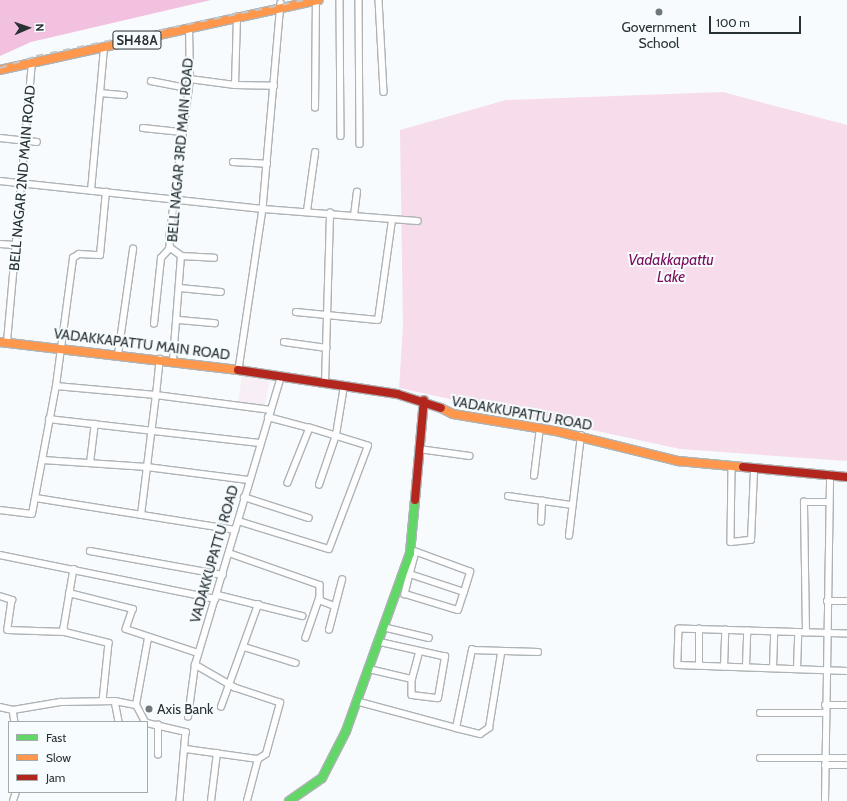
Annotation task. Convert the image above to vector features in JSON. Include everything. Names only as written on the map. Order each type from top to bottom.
[{"type":"street","name":"SH48A","points":[[0,70],[32,61],[104,48],[189,29],[278,6],[294,0]]},
{"type":"street","name":"SH48A","points":[[278,6],[317,0]]},
{"type":"street","points":[[315,108],[317,0]]},
{"type":"street","points":[[340,0],[341,136]]},
{"type":"street","points":[[359,0],[360,144]]},
{"type":"street","points":[[379,0],[384,92]]},
{"type":"street","points":[[239,370],[263,209],[274,86],[278,6]]},
{"type":"street","points":[[235,85],[237,17]]},
{"type":"street","name":"BELL NAGAR 3RD MAIN ROAD","points":[[173,360],[179,320],[182,256],[170,248],[182,132],[190,80],[189,29]]},
{"type":"street","points":[[91,191],[104,48]]},
{"type":"street","name":"BELL NAGAR 2ND MAIN ROAD","points":[[4,342],[22,183],[32,61]]},
{"type":"street","points":[[190,80],[235,85],[274,86]]},
{"type":"street","points":[[151,81],[188,88]]},
{"type":"street","points":[[100,93],[124,95]]},
{"type":"street","points":[[143,128],[182,132]]},
{"type":"street","points":[[0,138],[37,142]]},
{"type":"street","points":[[307,211],[315,153]]},
{"type":"street","points":[[233,162],[267,164]]},
{"type":"street","points":[[0,182],[106,192],[174,201],[330,213],[392,220],[418,220]]},
{"type":"street","points":[[0,510],[27,516],[32,514],[56,386],[73,258],[80,254],[100,255],[106,192]]},
{"type":"street","points":[[354,216],[357,192]]},
{"type":"street","points":[[325,384],[330,213]]},
{"type":"street","points":[[296,312],[327,317],[378,320],[392,220]]},
{"type":"street","points":[[0,244],[15,245]]},
{"type":"street","points":[[154,324],[161,258],[170,248]]},
{"type":"street","points":[[118,355],[133,249]]},
{"type":"street","points":[[182,256],[214,258]]},
{"type":"street","points":[[180,288],[221,292]]},
{"type":"street","points":[[179,320],[215,323]]},
{"type":"street","name":"VADAKKAPATTU MAIN ROAD","points":[[4,342],[173,360],[239,370],[280,379]]},
{"type":"street","points":[[284,342],[327,348]]},
{"type":"street","points":[[141,515],[160,359]]},
{"type":"street","name":"VADAKKUPATTU ROAD","points":[[188,717],[194,664],[217,597],[248,480],[280,379],[344,386],[424,400],[453,414],[581,436],[678,461],[732,468],[847,477]]},
{"type":"street","points":[[56,386],[156,395],[271,410]]},
{"type":"street","points":[[319,484],[336,435],[344,386]]},
{"type":"street","points":[[289,801],[322,778],[346,731],[396,592],[414,552],[419,449],[424,400]]},
{"type":"street","points":[[238,521],[323,550],[333,546],[368,450],[365,442],[268,417]]},
{"type":"street","points":[[49,419],[151,429],[259,443]]},
{"type":"street","points":[[90,463],[95,424]]},
{"type":"street","points":[[288,483],[310,428]]},
{"type":"street","points":[[534,476],[540,428]]},
{"type":"street","points":[[569,536],[581,436]]},
{"type":"street","points":[[419,449],[470,456]]},
{"type":"street","points":[[43,460],[147,467],[248,480]]},
{"type":"street","points":[[732,468],[731,542],[751,540],[754,470]]},
{"type":"street","points":[[825,801],[824,705],[830,475]]},
{"type":"street","points":[[508,496],[572,505]]},
{"type":"street","points":[[244,497],[309,518]]},
{"type":"street","points":[[36,498],[235,530]]},
{"type":"street","points":[[541,522],[542,501]]},
{"type":"street","points":[[806,633],[804,502],[829,502]]},
{"type":"street","points":[[90,551],[223,575]]},
{"type":"street","points":[[396,592],[458,610],[470,572],[414,552]]},
{"type":"street","points":[[229,553],[317,583],[322,590],[320,600],[306,638]]},
{"type":"street","points":[[0,555],[258,605],[302,616]]},
{"type":"street","points":[[65,632],[69,593],[74,569]]},
{"type":"street","points":[[406,572],[464,592]]},
{"type":"street","points":[[405,594],[406,572]]},
{"type":"street","points":[[329,630],[342,580]]},
{"type":"street","points":[[69,593],[132,609],[126,629],[148,638],[198,653]]},
{"type":"street","points":[[0,596],[12,600],[8,630],[65,632],[109,643],[103,701]]},
{"type":"street","points":[[320,600],[335,606]]},
{"type":"street","points":[[827,601],[847,601]]},
{"type":"street","points":[[221,707],[258,605]]},
{"type":"street","points":[[383,627],[429,638]]},
{"type":"street","points":[[847,634],[680,628],[678,665],[847,671]]},
{"type":"street","points":[[699,629],[699,666]]},
{"type":"street","points":[[724,667],[725,630]]},
{"type":"street","points":[[746,667],[747,631]]},
{"type":"street","points":[[773,668],[774,632]]},
{"type":"street","points":[[798,633],[798,669]]},
{"type":"street","points":[[145,721],[136,704],[148,638]]},
{"type":"street","points":[[378,642],[419,652],[446,660],[438,698],[410,694],[419,652]]},
{"type":"street","points":[[244,647],[296,664]]},
{"type":"street","points":[[456,728],[472,650],[501,654],[538,652]]},
{"type":"street","points":[[356,700],[480,734],[489,728],[501,654]]},
{"type":"street","points":[[186,748],[258,759],[266,754],[280,703],[230,685],[194,664]]},
{"type":"street","points":[[369,669],[412,679]]},
{"type":"street","points":[[0,707],[13,710],[61,702],[103,701],[136,704]]},
{"type":"street","points":[[116,701],[119,721]]},
{"type":"street","points":[[824,705],[847,705]]},
{"type":"street","points":[[13,710],[15,721]]},
{"type":"street","points":[[760,713],[824,713]]},
{"type":"street","points":[[148,723],[186,732],[186,748],[180,801]]},
{"type":"street","points":[[158,725],[158,755]]},
{"type":"street","points":[[211,801],[217,753]]},
{"type":"street","points":[[760,758],[825,761],[847,765]]},
{"type":"street","points":[[825,761],[847,758]]},
{"type":"street","points":[[248,801],[258,759]]},
{"type":"shaded area","points":[[0,0],[211,0],[31,42],[0,56]]},
{"type":"shaded area","points":[[242,375],[270,381],[265,405],[238,403]]},
{"type":"water","name":"Vadakkapattu Lake","points":[[723,92],[847,125],[847,461],[680,449],[399,388],[403,327],[400,130],[506,100]]},
{"type":"railway","points":[[0,68],[36,56],[303,0]]},
{"type":"traffic: fast","points":[[289,801],[322,778],[346,731],[410,553],[415,500]]},
{"type":"traffic: slow","points":[[0,70],[318,0]]},
{"type":"traffic: slow","points":[[0,342],[238,370]]},
{"type":"traffic: slow","points":[[441,408],[453,414],[556,431],[678,461],[743,467]]},
{"type":"traffic: jam","points":[[238,370],[397,394],[441,408]]},
{"type":"traffic: jam","points":[[415,500],[424,400]]},
{"type":"traffic: jam","points":[[743,467],[847,477]]},
{"type":"place","name":"Government School","points":[[659,12]]},
{"type":"place","name":"Axis Bank","points":[[149,709]]}]
